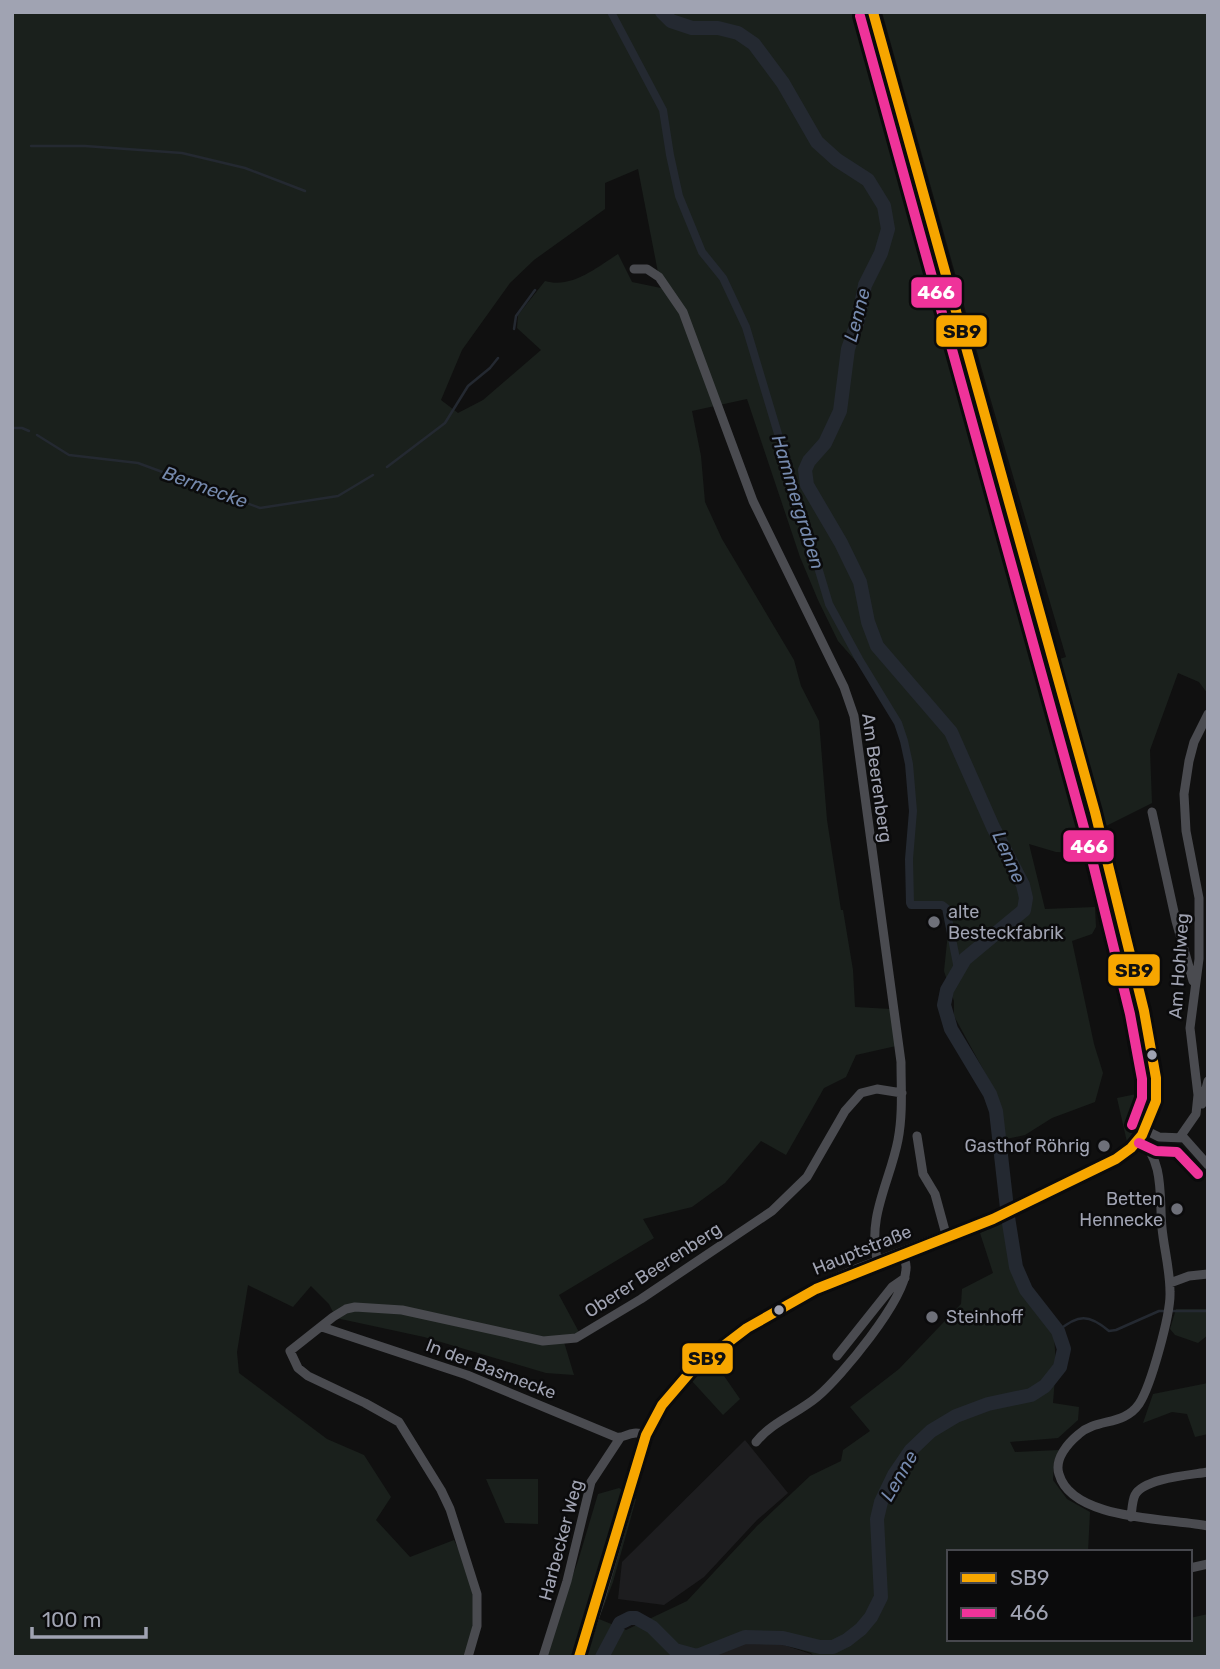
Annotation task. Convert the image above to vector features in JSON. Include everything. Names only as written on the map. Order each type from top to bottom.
[{"type":"main road","points":[[873,12],[1088,785],[1144,1011],[1156,1078],[1156,1101],[1142,1135]]},
{"type":"main road","name":"Hauptstraße","points":[[579,1657],[646,1435],[662,1405],[676,1387],[719,1348],[816,1289],[1017,1208],[1125,1154],[1142,1135]]},
{"type":"street","name":"Am Beerenberg","points":[[634,269],[647,270],[659,277],[683,312],[753,501],[850,702],[856,727],[899,1035],[902,1093],[898,1140],[874,1228],[873,1239],[878,1263]]},
{"type":"street","name":"Am Hohlweg","points":[[1196,1114],[1198,1095],[1190,1028],[1199,958],[1199,898],[1187,838],[1184,794],[1194,742],[1207,718]]},
{"type":"street","points":[[1152,812],[1176,921],[1194,985]]},
{"type":"street","points":[[1180,1137],[1201,1109],[1208,1081]]},
{"type":"street","name":"Oberer Beerenberg","points":[[322,1327],[341,1312],[355,1307],[402,1310],[543,1341],[576,1338],[641,1299],[772,1211],[807,1177],[845,1111],[862,1093],[877,1089],[902,1093]]},
{"type":"street","points":[[1142,1135],[1180,1137],[1187,1140],[1208,1165]]},
{"type":"street","points":[[1142,1135],[1152,1151],[1157,1167],[1170,1283],[1166,1319],[1146,1392],[1137,1407],[1113,1422],[1084,1429],[1070,1442],[1058,1464],[1061,1479],[1072,1493],[1104,1510],[1131,1517],[1208,1526]]},
{"type":"street","points":[[917,1139],[923,1174],[935,1194],[947,1238]]},
{"type":"street","points":[[756,1442],[764,1433],[805,1407],[829,1386],[879,1324],[896,1299],[905,1278],[903,1254]]},
{"type":"street","points":[[1170,1283],[1189,1276],[1208,1274]]},
{"type":"street","points":[[837,1356],[892,1287],[905,1278]]},
{"type":"street","points":[[322,1327],[290,1351],[298,1368],[313,1380],[365,1403],[399,1423],[435,1479],[450,1509],[475,1583],[478,1603],[477,1626],[468,1657]]},
{"type":"street","name":"In der Basmecke","points":[[322,1327],[467,1375],[620,1437],[634,1432],[646,1435]]},
{"type":"street","name":"Harbecker Weg","points":[[543,1657],[567,1581],[591,1482],[620,1437]]},
{"type":"street","points":[[1131,1517],[1135,1496],[1140,1490],[1161,1479],[1208,1472]]},
{"type":"shaded area","points":[[12,12],[856,12],[1037,666],[1066,657],[882,12],[1208,12],[1208,694],[1199,682],[1178,673],[1150,750],[1152,803],[1082,838],[1085,853],[1056,852],[1029,844],[1045,909],[1095,907],[1096,927],[1092,934],[1072,941],[1094,1044],[1103,1073],[1095,1102],[1052,1118],[1025,1135],[1006,1139],[990,1082],[954,1016],[954,1001],[944,971],[948,910],[942,905],[911,905],[909,859],[913,811],[909,764],[898,723],[868,675],[838,641],[818,600],[800,557],[747,399],[692,411],[701,456],[705,502],[722,539],[794,660],[801,686],[819,721],[827,820],[853,970],[855,1007],[891,1009],[896,1046],[856,1055],[846,1077],[824,1088],[786,1155],[761,1141],[725,1183],[692,1207],[643,1219],[654,1238],[559,1295],[580,1334],[564,1342],[574,1375],[546,1373],[424,1337],[336,1318],[329,1304],[311,1286],[293,1307],[248,1285],[237,1352],[239,1373],[327,1439],[364,1455],[391,1497],[376,1520],[410,1557],[454,1540],[468,1569],[477,1610],[465,1657],[12,1657]],"holes":[[[638,169],[661,288],[632,282],[618,254],[574,280],[555,283],[545,281],[518,315],[517,328],[541,350],[483,400],[458,413],[441,400],[462,350],[510,283],[534,260],[605,209],[605,183]]]},
{"type":"shaded area","points":[[1151,1091],[1141,1118],[1127,1142],[1117,1098]]},
{"type":"shaded area","points":[[1006,1222],[1012,1266],[1023,1292],[1054,1335],[1056,1365],[1053,1403],[1079,1407],[1078,1420],[1058,1438],[1010,1442],[1015,1452],[1059,1450],[1054,1461],[1053,1480],[1067,1499],[1090,1512],[1088,1550],[947,1550],[947,1641],[1192,1641],[1192,1618],[1208,1614],[1208,1657],[814,1657],[811,1653],[748,1633],[674,1657],[543,1657],[578,1561],[598,1494],[619,1488],[636,1499],[613,1582],[599,1619],[626,1630],[687,1601],[757,1526],[810,1476],[841,1461],[843,1450],[870,1431],[850,1407],[899,1369],[961,1304],[962,1289],[993,1273],[980,1233]]},
{"type":"shaded area","points":[[1176,1309],[1208,1309],[1208,1335],[1198,1343],[1175,1335],[1170,1329]]},
{"type":"shaded area","points":[[713,1360],[740,1399],[723,1415],[691,1380]]},
{"type":"shaded area","points":[[1208,1383],[1208,1434],[1195,1437],[1187,1414],[1172,1412],[1143,1423],[1153,1394]]},
{"type":"shaded area","points":[[745,1440],[788,1493],[757,1520],[704,1577],[664,1605],[618,1599],[622,1562]]},
{"type":"shaded area","points":[[486,1479],[538,1479],[538,1524],[505,1523]]},
{"type":"shaded area","points":[[748,1633],[814,1657],[674,1657]]},
{"type":"waterway","name":"Hammergraben","points":[[611,12],[663,110],[679,196],[702,252],[723,278],[746,327],[829,604],[898,723],[909,764],[913,811],[909,859],[910,903],[942,905],[946,908],[957,974]]},
{"type":"waterway","name":"Lenne","points":[[602,1657],[620,1623],[630,1618],[636,1618],[652,1627],[675,1650],[697,1656],[745,1637],[783,1638],[820,1647],[833,1647],[847,1640],[871,1617],[881,1597],[877,1519],[881,1502],[894,1475],[911,1450],[931,1431],[956,1416],[988,1404],[1031,1395],[1045,1386],[1060,1367],[1064,1349],[1058,1331],[1026,1290],[1016,1267],[996,1111],[990,1094],[951,1029],[944,1005],[947,990],[965,959],[1024,910],[1026,898],[1023,885],[993,827],[951,732],[877,646],[868,622],[860,582],[807,485],[805,470],[809,461],[825,443],[840,411],[848,349],[858,320],[865,285],[881,253],[888,229],[884,206],[868,180],[837,160],[817,142],[783,83],[754,44],[738,33],[718,28],[692,28],[671,21],[662,12]]},
{"type":"waterway","points":[[31,146],[85,146],[182,153],[245,168],[305,191]]},
{"type":"waterway","name":"Bermecke","points":[[514,329],[516,316],[535,290]]},
{"type":"waterway","name":"Bermecke","points":[[387,467],[445,423],[468,386],[498,358]]},
{"type":"waterway","name":"Bermecke","points":[[12,428],[29,431]]},
{"type":"waterway","name":"Bermecke","points":[[37,435],[69,455],[138,463],[260,508],[338,496],[373,475]]},
{"type":"waterway","points":[[1058,1331],[1072,1321],[1084,1318],[1095,1321],[1109,1331],[1159,1311],[1208,1311]]},
{"type":"transit line","name":"SB9","points":[[579,1657],[646,1435],[662,1405],[692,1370],[747,1328],[816,1289],[993,1219],[1116,1159],[1142,1135],[1156,1101],[1156,1078],[1144,1011],[1095,812],[873,12]]},
{"type":"transit line","name":"466","points":[[860,16],[1086,835],[1130,1014],[1142,1079],[1142,1098],[1132,1125]]},
{"type":"transit line","name":"466","points":[[1139,1143],[1156,1151],[1177,1152],[1198,1174]]},
{"type":"place","name":"alte Besteckfabrik","points":[[934,922]]},
{"type":"place","name":"Gasthof Röhrig","points":[[1104,1146]]},
{"type":"place","name":"Betten Hennecke","points":[[1177,1209]]},
{"type":"place","name":"Steinhoff","points":[[932,1317]]}]
